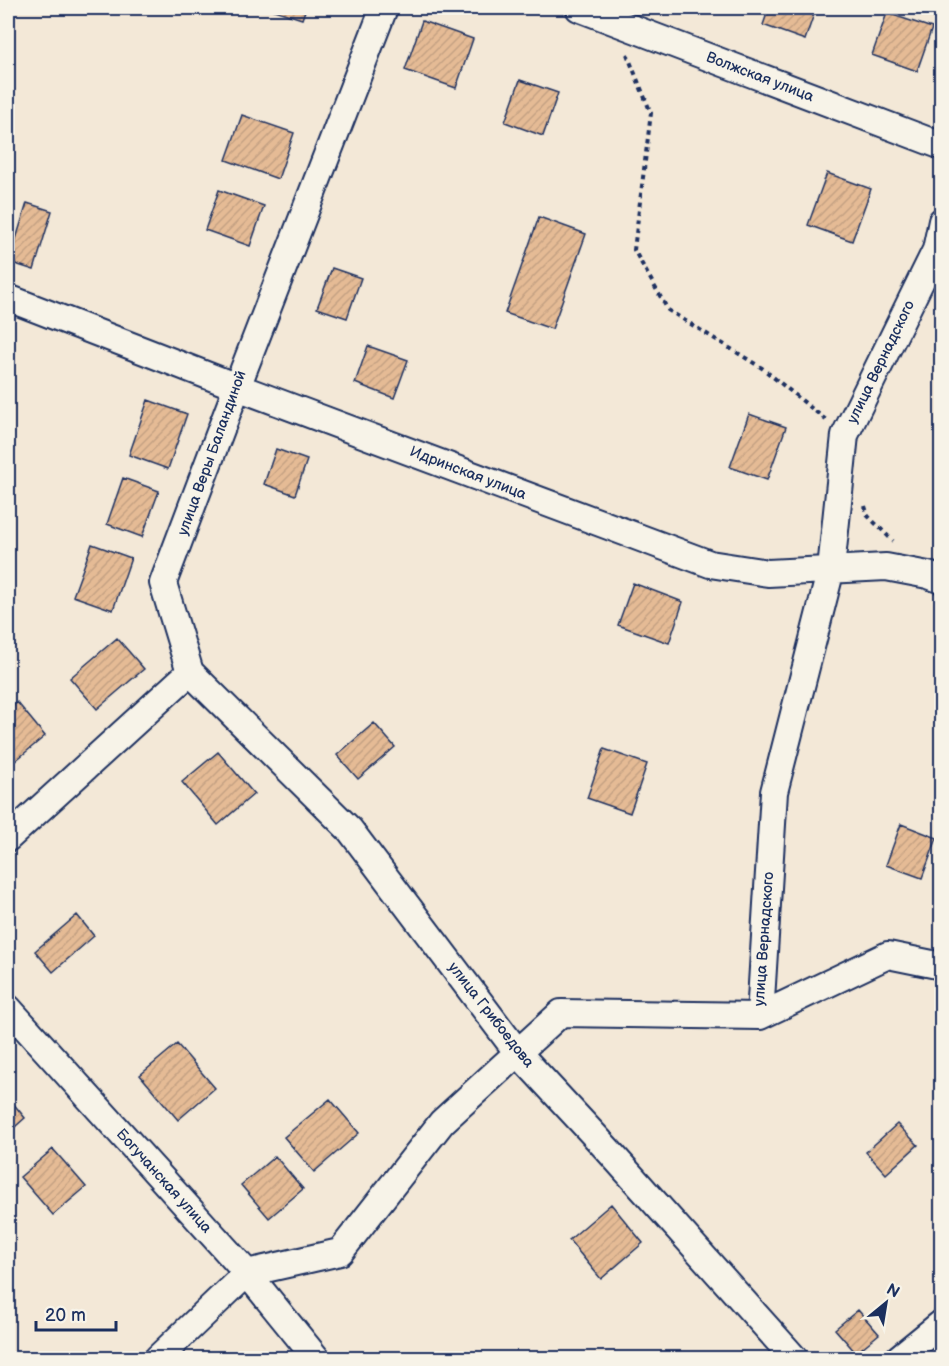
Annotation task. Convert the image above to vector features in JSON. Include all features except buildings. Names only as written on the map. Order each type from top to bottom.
[{"type":"street","name":"улица Веры Баландиной","points":[[190,672],[164,584],[237,387],[384,8]]},
{"type":"street","name":"Волжская улица","points":[[579,8],[942,146]]},
{"type":"street","name":"улица Вернадского","points":[[247,1273],[340,1252],[442,1122],[561,1013],[760,1016],[774,792],[831,569],[845,435],[936,250],[942,221]]},
{"type":"street","name":"Идринская улица","points":[[8,298],[237,387],[710,564],[768,573],[886,567],[942,580]]},
{"type":"street","points":[[8,837],[190,672]]},
{"type":"street","name":"улица Грибоедова","points":[[190,672],[350,830],[518,1053],[794,1359]]},
{"type":"street","points":[[760,1016],[888,955],[942,966]]},
{"type":"street","name":"Богучанская улица","points":[[8,1008],[247,1273],[316,1359]]},
{"type":"street","points":[[158,1359],[247,1273]]},
{"type":"street","points":[[899,1359],[942,1323]]},
{"type":"path","points":[[613,20],[651,113],[634,250],[668,310],[762,368],[845,435]]},
{"type":"path","points":[[862,496],[868,516],[894,541]]}]
